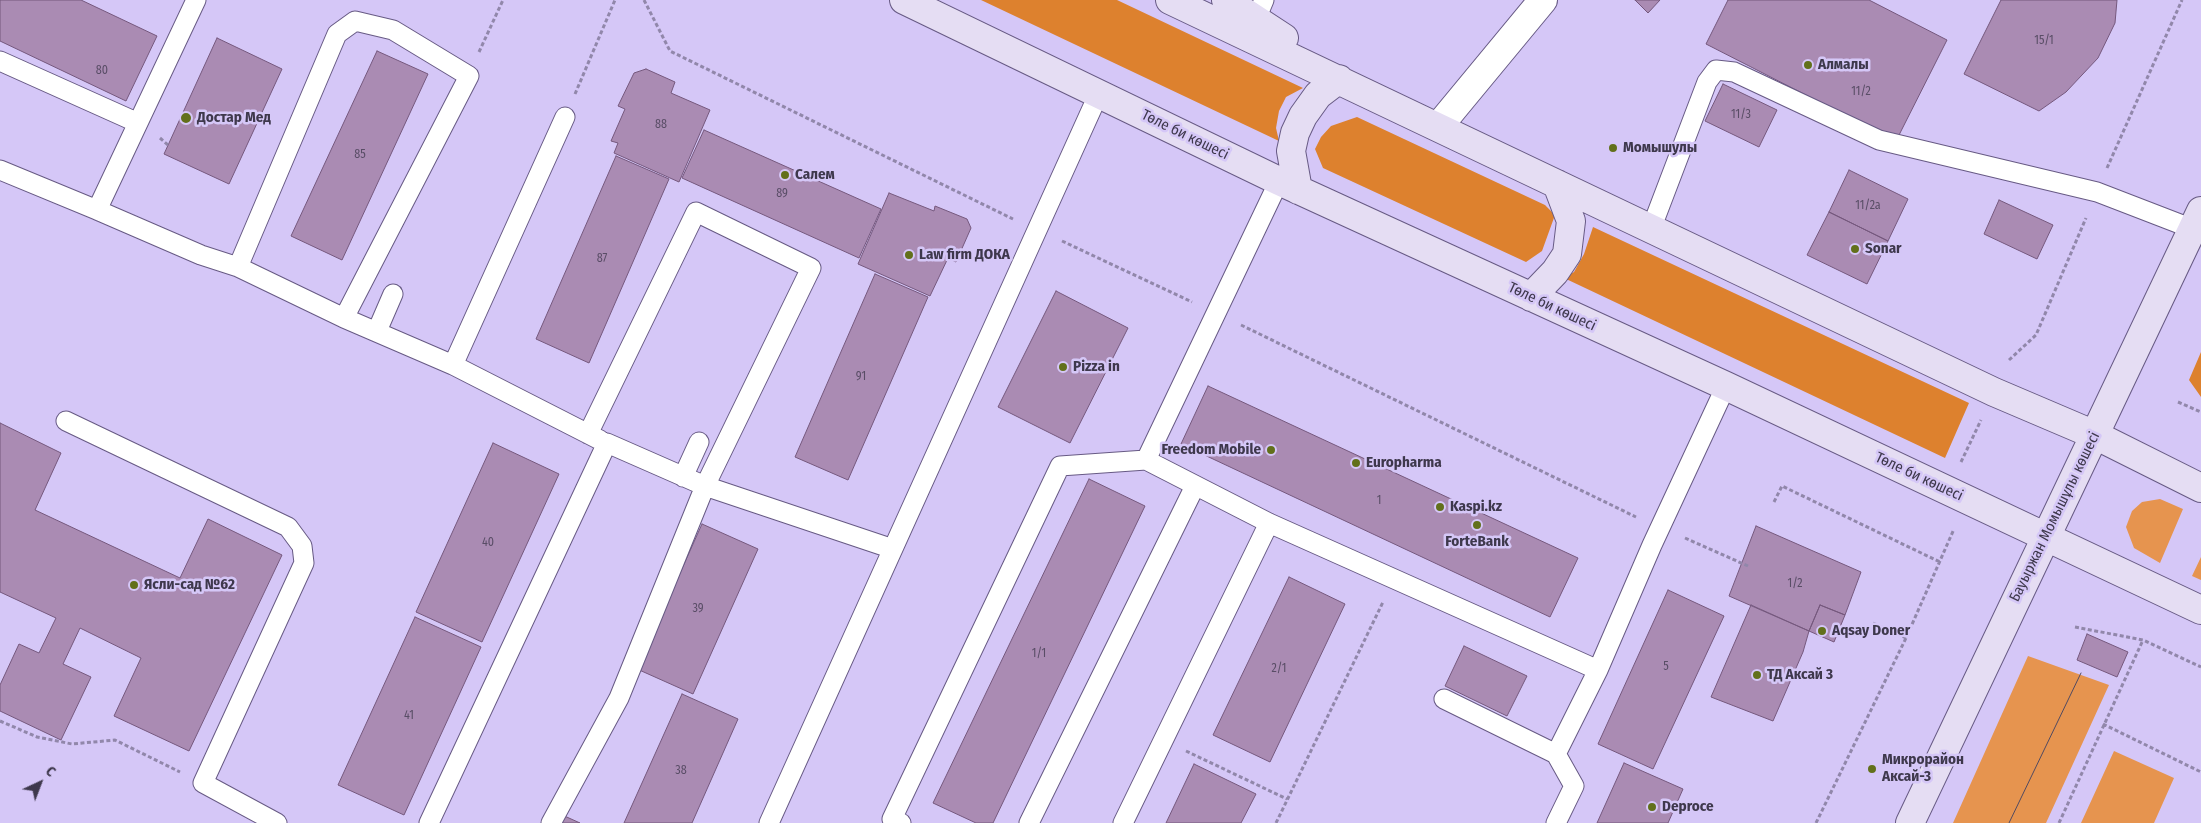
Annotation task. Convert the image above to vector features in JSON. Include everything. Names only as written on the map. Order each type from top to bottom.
[{"type":"main road","name":"Төле би көшесі","points":[[904,0],[1289,186],[1726,386],[2201,610]]},
{"type":"main road","points":[[1170,0],[1369,93],[1994,392],[2095,434],[2201,488]]},
{"type":"main road","points":[[1226,0],[1260,10],[1369,93]]},
{"type":"main road","points":[[1289,186],[1291,152],[1295,133],[1303,116],[1318,95],[1339,79]]},
{"type":"main road","points":[[1531,297],[1555,272],[1567,254],[1571,221],[1557,184]]},
{"type":"main road","name":"Бауыржан Момышұлы көшесі","points":[[1910,823],[2197,220]]},
{"type":"street","points":[[1438,127],[1543,0]]},
{"type":"lane","points":[[96,210],[136,122],[196,0]]},
{"type":"lane","points":[[238,267],[338,34],[355,21],[392,30],[469,76],[344,318]]},
{"type":"lane","points":[[0,61],[136,122]]},
{"type":"lane","points":[[1651,229],[1706,82],[1716,70],[1734,72],[1879,140],[2097,192],[2197,220]]},
{"type":"lane","points":[[769,823],[1099,93]]},
{"type":"lane","points":[[453,365],[565,117]]},
{"type":"lane","points":[[0,170],[201,255],[238,267],[344,318],[453,365],[607,444],[683,477],[893,549]]},
{"type":"lane","points":[[1146,460],[1216,313],[1289,186]]},
{"type":"lane","points":[[551,823],[619,698],[705,486],[811,268],[696,212],[588,434]]},
{"type":"lane","points":[[377,331],[393,294]]},
{"type":"lane","points":[[1556,754],[1598,670],[1660,528],[1726,386]]},
{"type":"lane","points":[[66,420],[288,527],[302,546],[304,563],[203,783],[277,823]]},
{"type":"lane","points":[[683,477],[699,442]]},
{"type":"lane","points":[[429,823],[607,444]]},
{"type":"lane","points":[[901,823],[892,819],[1060,466],[1146,460],[1269,523],[1598,670]]},
{"type":"lane","points":[[1029,823],[1195,486]]},
{"type":"lane","points":[[1123,823],[1165,741],[1269,523]]},
{"type":"lane","points":[[1444,699],[1556,754],[1574,786],[1556,823]]},
{"type":"path","points":[[469,76],[503,0]]},
{"type":"path","points":[[565,117],[615,0]]},
{"type":"path","points":[[644,0],[670,51],[1038,230],[1216,313],[1611,506],[1748,566]]},
{"type":"path","points":[[2009,360],[2036,335],[2182,0]]},
{"type":"path","points":[[2178,402],[2201,412]]},
{"type":"path","points":[[1960,465],[1982,418]]},
{"type":"path","points":[[1774,502],[1782,486],[1940,562]]},
{"type":"path","points":[[1816,823],[1906,638],[1955,530],[1949,525]]},
{"type":"path","points":[[1276,823],[1394,579]]},
{"type":"path","points":[[1873,623],[1906,638]]},
{"type":"path","points":[[2075,626],[2143,640],[2201,667]]},
{"type":"path","points":[[2059,823],[2143,640]]},
{"type":"path","points":[[0,721],[37,737],[72,744],[115,740],[203,783]]},
{"type":"path","points":[[2103,724],[2201,772]]},
{"type":"path","points":[[1165,741],[1287,799]]},
{"type":"shaded area","points":[[981,0],[1117,0],[1303,88],[1286,97],[1279,111],[1276,128],[1279,141]]},
{"type":"shaded area","points":[[1357,117],[1545,205],[1555,215],[1542,251],[1526,262],[1323,168],[1315,149],[1321,137],[1331,126]]},
{"type":"shaded area","points":[[1593,227],[1969,403],[1945,458],[1564,278],[1574,272],[1584,254]]},
{"type":"shaded area","points":[[2201,352],[2201,397],[2189,380]]},
{"type":"shaded area","points":[[2160,499],[2183,509],[2160,563],[2134,548],[2126,527],[2132,511],[2142,502]]},
{"type":"shaded area","points":[[2201,557],[2201,580],[2192,576]]},
{"type":"shaded area","points":[[2028,656],[2109,685],[2046,823],[1953,823]]},
{"type":"shaded area","points":[[2114,751],[2174,778],[2154,823],[2081,823]]},
{"type":"building","points":[[0,0],[81,0],[157,36],[126,101],[0,41]]},
{"type":"building","points":[[1635,0],[1660,0],[1648,13]]},
{"type":"building","points":[[1728,0],[1869,0],[1947,40],[1896,141],[1706,44]]},
{"type":"building","points":[[2001,0],[2117,0],[2115,23],[2098,58],[2066,92],[2039,111],[1964,74]]},
{"type":"building","points":[[217,38],[282,69],[229,184],[164,154]]},
{"type":"building","points":[[377,51],[428,74],[342,260],[291,236]]},
{"type":"building","points":[[646,69],[675,82],[671,93],[710,110],[679,182],[614,153],[618,143],[611,141],[625,109],[618,106],[634,73]]},
{"type":"building","points":[[1723,84],[1777,110],[1759,147],[1705,121]]},
{"type":"building","points":[[704,130],[881,209],[859,258],[682,178]]},
{"type":"building","points":[[616,156],[669,179],[589,363],[536,339]]},
{"type":"building","points":[[1849,170],[1908,199],[1888,241],[1829,212]]},
{"type":"building","points":[[889,193],[934,211],[935,206],[967,219],[971,228],[956,262],[948,258],[930,296],[858,264]]},
{"type":"building","points":[[1999,200],[2053,225],[2037,259],[1984,234]]},
{"type":"building","points":[[1829,212],[1888,241],[1867,284],[1807,255]]},
{"type":"building","points":[[875,274],[928,297],[848,480],[795,457]]},
{"type":"building","name":"Pizza in","points":[[1056,291],[1128,328],[1070,443],[998,407]]},
{"type":"building","points":[[1208,386],[1578,558],[1550,617],[1181,444]]},
{"type":"building","name":"Ясли-сад №62","points":[[0,423],[61,453],[35,510],[180,578],[208,519],[282,555],[189,751],[114,716],[141,658],[80,628],[63,664],[91,677],[61,740],[0,711],[0,685],[19,644],[39,653],[56,618],[0,592]]},
{"type":"building","points":[[493,443],[559,474],[482,642],[416,612]]},
{"type":"building","points":[[1089,479],[1145,506],[993,823],[976,823],[933,803]]},
{"type":"building","points":[[702,524],[758,549],[693,694],[637,669]]},
{"type":"building","points":[[1756,526],[1861,572],[1845,615],[1820,605],[1809,631],[1729,596]]},
{"type":"building","points":[[1289,577],[1345,604],[1270,762],[1213,735]]},
{"type":"building","points":[[1668,590],[1724,616],[1653,769],[1598,744]]},
{"type":"building","name":"ТД Аксай 3","points":[[1751,605],[1809,631],[1803,652],[1773,721],[1711,697]]},
{"type":"building","points":[[1820,605],[1845,615],[1834,642],[1809,631]]},
{"type":"building","points":[[415,617],[481,647],[404,815],[338,785]]},
{"type":"building","points":[[2087,634],[2128,652],[2117,677],[2077,660]]},
{"type":"building","points":[[1464,646],[1527,676],[1507,716],[1445,686]]},
{"type":"building","points":[[682,694],[738,719],[692,823],[624,823]]},
{"type":"building","points":[[1624,763],[1683,789],[1668,823],[1597,823]]},
{"type":"building","points":[[1194,764],[1256,794],[1241,823],[1166,823]]},
{"type":"building","points":[[560,814],[580,823],[556,823]]},
{"type":"tram line","points":[[2009,823],[2081,673]]},
{"type":"place","name":"Алмалы","points":[[1808,65]]},
{"type":"place","name":"Достар Мед","points":[[186,118]]},
{"type":"place","name":"Момышулы","points":[[1613,148]]},
{"type":"place","name":"Салем","points":[[785,175]]},
{"type":"place","name":"Sonar","points":[[1855,249]]},
{"type":"place","name":"Law firm ДОКА","points":[[909,255]]},
{"type":"place","name":"Pizza in","points":[[1063,367]]},
{"type":"place","name":"Freedom Mobile","points":[[1271,450]]},
{"type":"place","name":"Europharma","points":[[1356,463]]},
{"type":"place","name":"Kaspi.kz","points":[[1440,507]]},
{"type":"place","name":"ForteBank","points":[[1477,525]]},
{"type":"place","name":"Ясли-сад №62","points":[[134,585]]},
{"type":"place","name":"Aqsay Doner","points":[[1822,631]]},
{"type":"place","name":"ТД Аксай 3","points":[[1757,675]]},
{"type":"place","name":"Микрорайон Аксай-3","points":[[1872,769]]},
{"type":"place","name":"Deproce","points":[[1652,807]]}]
